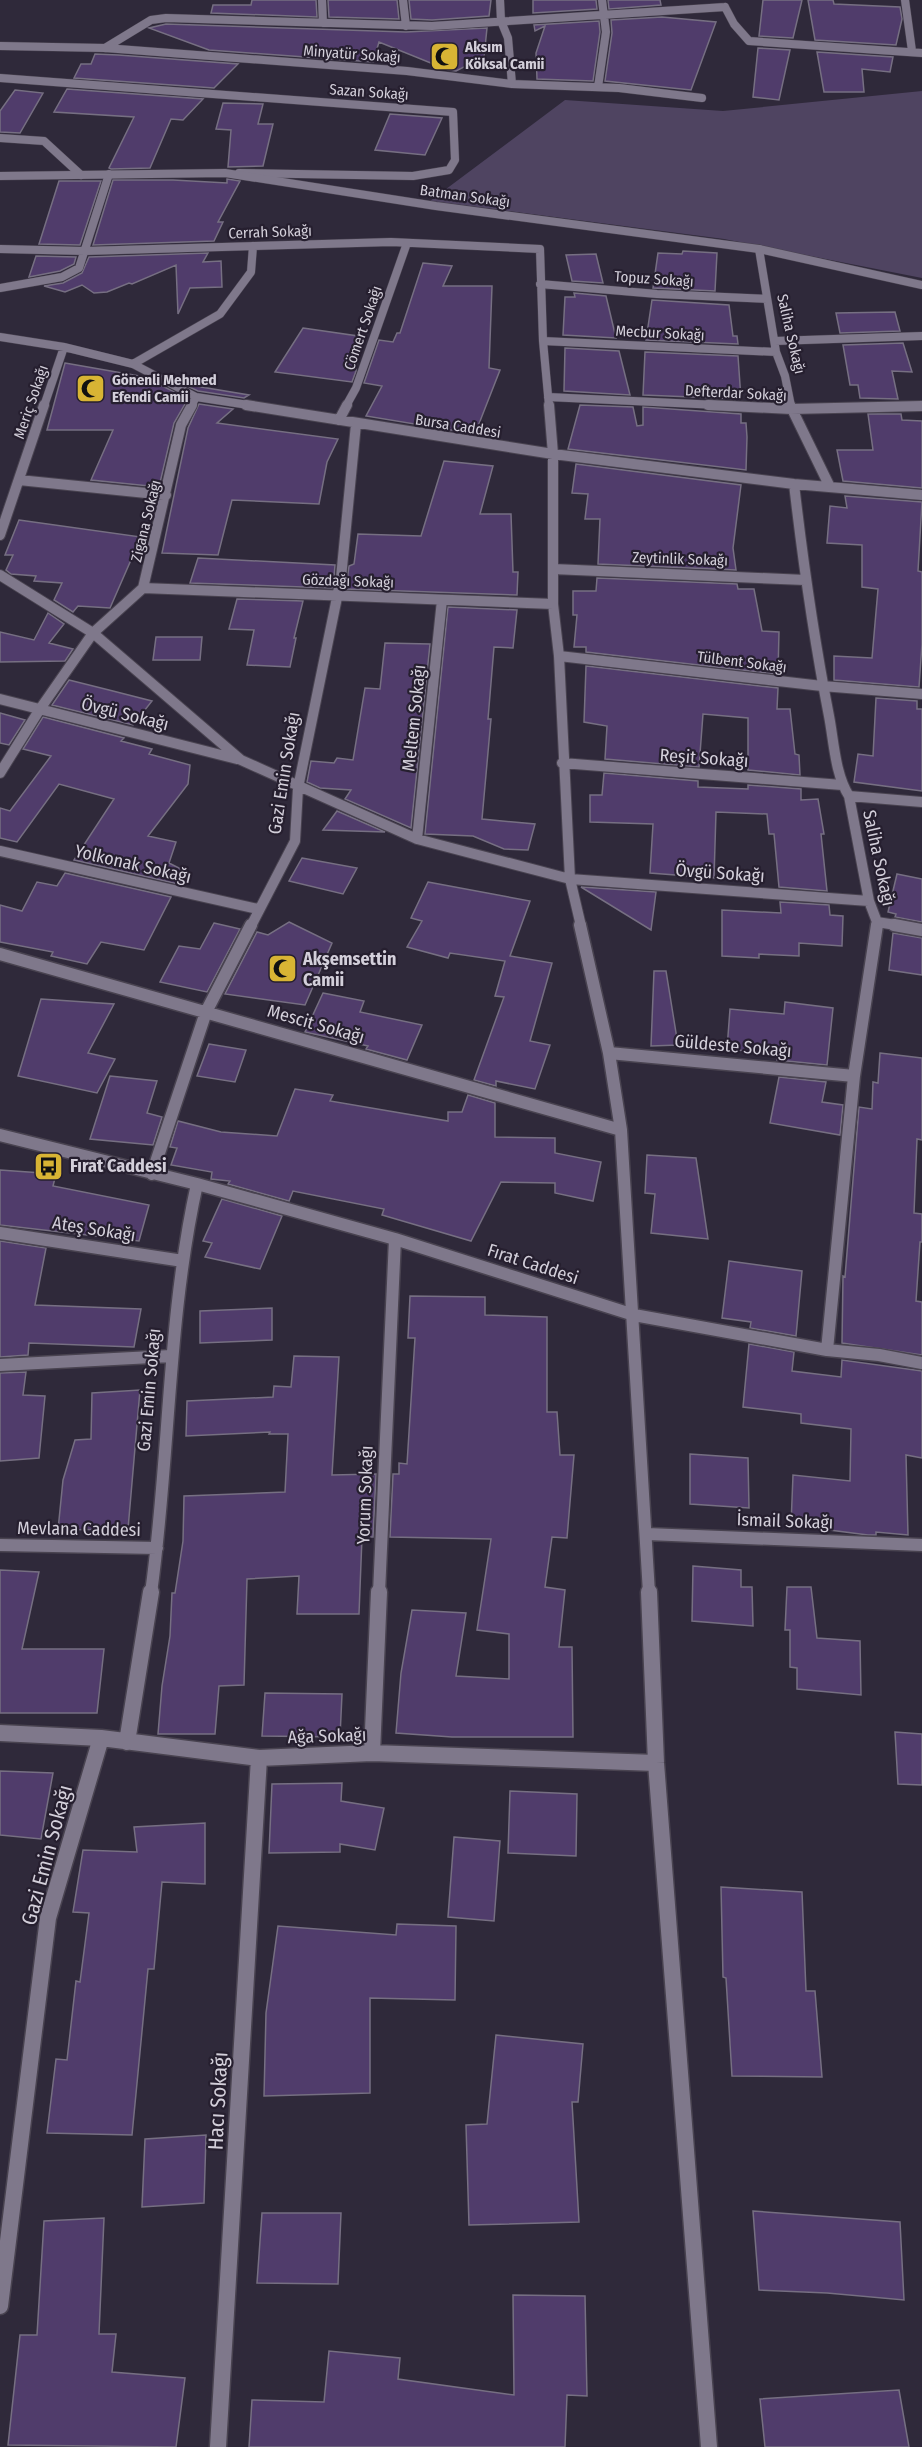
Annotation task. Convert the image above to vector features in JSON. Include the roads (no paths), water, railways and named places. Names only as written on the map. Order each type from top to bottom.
[{"type":"street","points":[[322,0],[323,23]]},
{"type":"street","points":[[403,0],[406,26]]},
{"type":"street","points":[[500,0],[501,21],[508,38],[512,84]]},
{"type":"street","points":[[598,87],[605,56],[606,14],[602,0]]},
{"type":"street","points":[[905,0],[912,51]]},
{"type":"street","points":[[105,48],[151,20],[166,18],[406,26],[726,4],[734,24],[749,41],[922,53]]},
{"type":"street","name":"Minyatür Sokağı","points":[[0,46],[105,48],[407,71],[512,84],[619,88],[702,98]]},
{"type":"street","name":"Sazan Sokağı","points":[[0,78],[453,112],[455,160],[449,170],[414,176],[225,173]]},
{"type":"street","points":[[0,138],[44,141],[81,175]]},
{"type":"street","name":"Batman Sokağı","points":[[0,176],[225,173],[447,207],[759,249],[922,285]]},
{"type":"street","points":[[0,288],[62,277],[79,268],[109,174]]},
{"type":"street","name":"Cerrah Sokağı","points":[[0,249],[86,251],[407,243],[540,249],[540,284]]},
{"type":"street","name":"Cömert Sokağı","points":[[339,420],[356,388],[407,243]]},
{"type":"street","points":[[133,364],[220,314],[251,272],[253,246]]},
{"type":"street","name":"Saliha Sokağı","points":[[759,249],[776,352],[785,376],[791,410],[830,487]]},
{"type":"street","points":[[540,284],[553,454],[553,604],[559,656],[562,763],[570,879],[609,1053],[621,1130],[634,1316],[656,1763],[709,2447]]},
{"type":"street","name":"Topuz Sokağı","points":[[540,284],[657,294],[767,299]]},
{"type":"street","points":[[775,341],[922,336]]},
{"type":"street","name":"Bursa Caddesi","points":[[0,337],[64,347],[133,364],[196,398],[553,454],[794,484],[922,495]]},
{"type":"street","name":"Mecbur Sokağı","points":[[543,341],[776,352]]},
{"type":"street","name":"Meriç Sokağı","points":[[0,534],[64,347]]},
{"type":"street","name":"Defterdar Sokağı","points":[[548,397],[791,410],[922,405]]},
{"type":"street","name":"Zigana Sokağı","points":[[0,772],[93,633],[143,588],[181,425],[196,398]]},
{"type":"street","name":"Gazi Emin Sokağı","points":[[152,1174],[206,1012],[295,841],[298,788],[341,578],[356,424]]},
{"type":"street","points":[[19,480],[166,495]]},
{"type":"street","name":"Saliha Sokağı","points":[[794,484],[805,580],[822,686],[842,785],[849,796],[869,901],[877,922],[854,1076],[827,1350]]},
{"type":"street","name":"Zeytinlik Sokağı","points":[[553,569],[805,580]]},
{"type":"street","points":[[0,575],[93,633],[242,760]]},
{"type":"street","name":"Gözdağı Sokağı","points":[[143,588],[553,604]]},
{"type":"street","name":"Meltem Sokağı","points":[[417,839],[442,600]]},
{"type":"street","name":"Tülbent Sokağı","points":[[559,656],[822,686],[922,694]]},
{"type":"street","name":"Övgü Sokağı","points":[[0,699],[242,760],[298,788],[417,839],[570,879],[869,901]]},
{"type":"street","name":"Reşit Sokağı","points":[[562,763],[842,785]]},
{"type":"street","points":[[849,796],[922,802]]},
{"type":"street","name":"Yolkonak Sokağı","points":[[0,851],[258,909]]},
{"type":"street","points":[[877,922],[922,930]]},
{"type":"street","name":"Mescit Sokağı","points":[[0,954],[621,1130]]},
{"type":"street","name":"Güldeste Sokağı","points":[[609,1053],[854,1076]]},
{"type":"street","name":"Fırat Caddesi","points":[[0,1135],[197,1184],[395,1239],[634,1316],[827,1350],[879,1355],[922,1363]]},
{"type":"street","name":"Gazi Emin Sokağı","points":[[127,1742],[157,1548],[171,1356],[183,1261],[197,1184]]},
{"type":"street","name":"Ateş Sokağı","points":[[0,1233],[183,1261]]},
{"type":"street","name":"Yorum Sokağı","points":[[372,1753],[395,1239]]},
{"type":"street","points":[[0,1365],[171,1356]]},
{"type":"street","name":"İsmail Sokağı","points":[[646,1534],[922,1545]]},
{"type":"street","name":"Mevlana Caddesi","points":[[0,1545],[157,1548]]},
{"type":"street","name":"Ağa Sokağı","points":[[0,1733],[101,1738],[259,1758],[372,1753],[656,1763]]},
{"type":"street","name":"Gazi Emin Sokağı","points":[[0,2306],[48,1918],[101,1738]]},
{"type":"street","name":"Hacı Sokağı","points":[[218,2447],[259,1758]]},
{"type":"place","name":"Aksım Köksal Camii","points":[[444,56]]},
{"type":"place","name":"Gönenli Mehmed Efendi Camii","points":[[91,389]]},
{"type":"place","name":"Akşemsettin Camii","points":[[282,969]]},
{"type":"place","name":"Fırat Caddesi","points":[[49,1166]]}]
